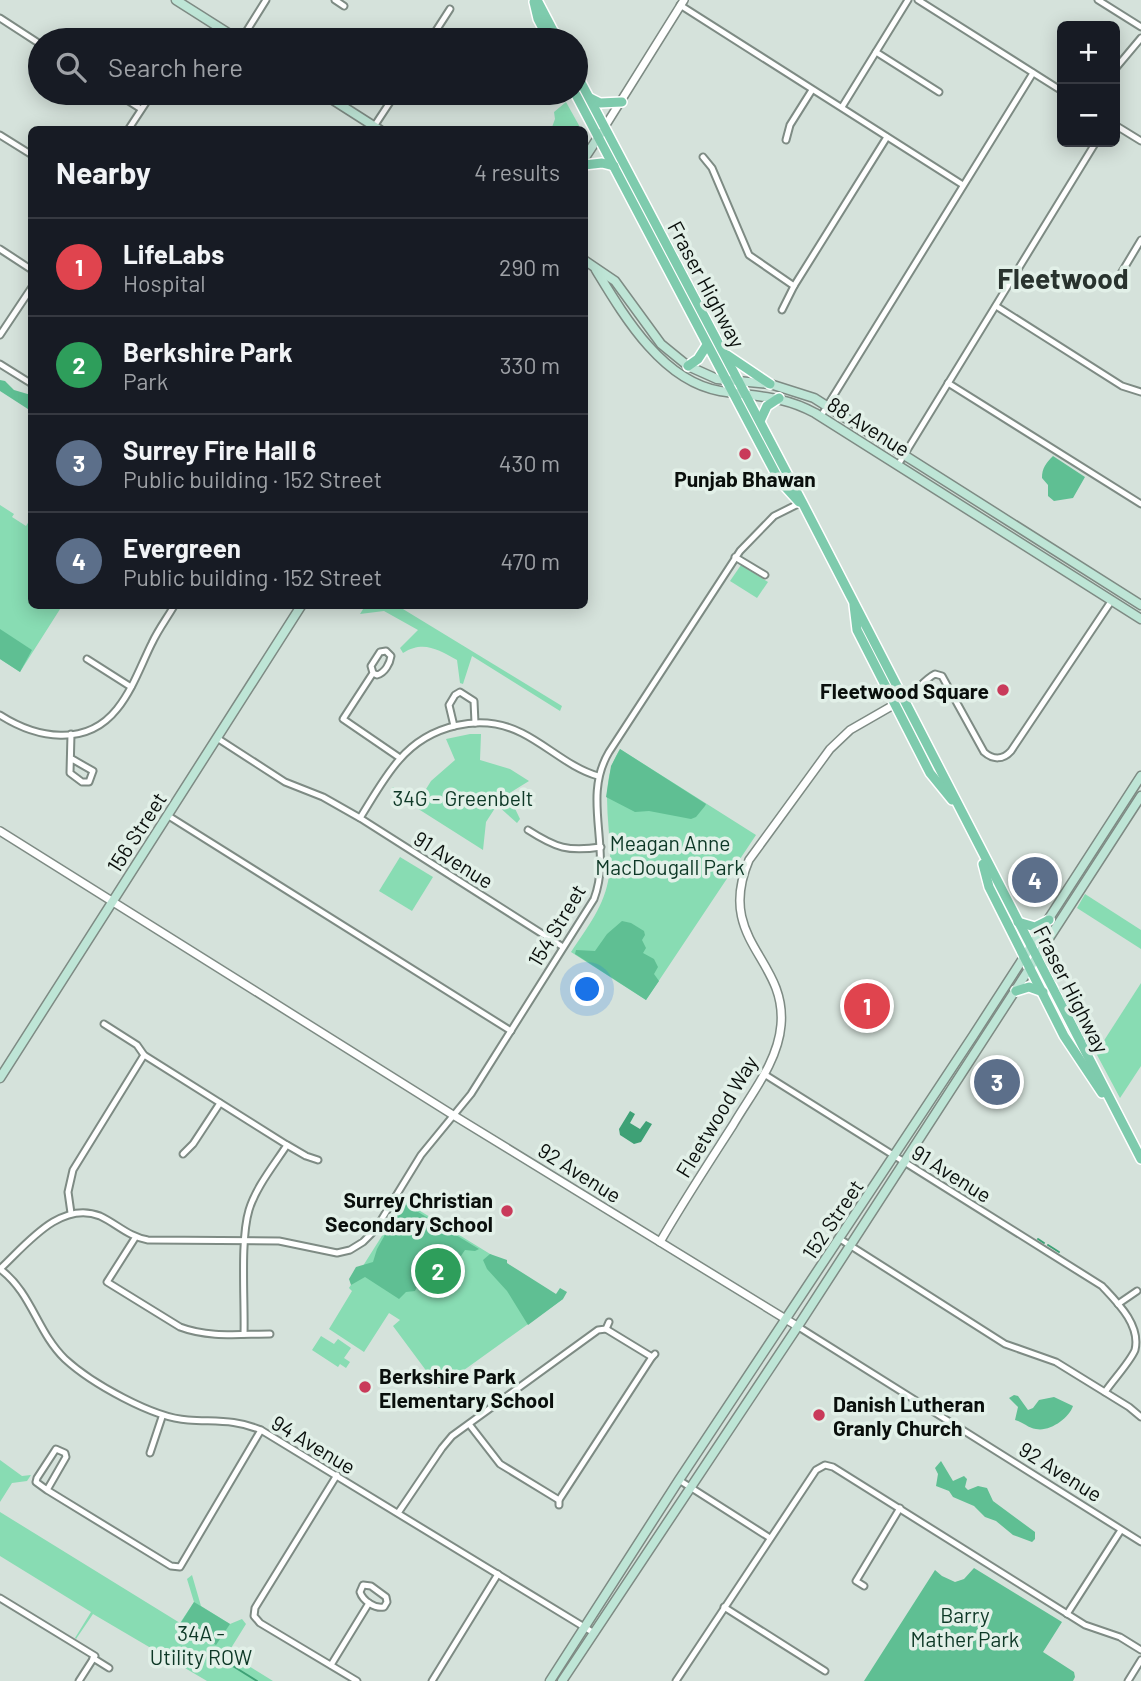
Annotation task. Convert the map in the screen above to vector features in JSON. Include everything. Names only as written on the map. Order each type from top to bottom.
[{"type":"main road","points":[[176,0],[221,28]]},
{"type":"main road","points":[[536,0],[538,19],[543,28]]},
{"type":"main road","points":[[536,0],[551,28]]},
{"type":"main road","points":[[588,95],[600,103],[622,102]]},
{"type":"main road","name":"Fraser Highway","points":[[588,96],[853,600],[899,702],[961,810],[1114,1108]]},
{"type":"main road","points":[[340,105],[372,126]]},
{"type":"main road","name":"Fraser Highway","points":[[581,105],[779,480],[807,511]]},
{"type":"main road","points":[[588,153],[604,128]]},
{"type":"main road","points":[[588,165],[602,163],[614,166]]},
{"type":"main road","name":"88 Avenue","points":[[588,263],[615,281],[661,344],[688,366],[717,379],[770,384],[805,394],[1141,605]]},
{"type":"main road","name":"88 Avenue","points":[[594,267],[607,289],[662,361],[677,373],[719,391],[779,398],[821,416],[1141,618]]},
{"type":"main road","points":[[688,366],[698,359],[707,345]]},
{"type":"main road","points":[[723,351],[770,384]]},
{"type":"main road","points":[[760,421],[767,406],[779,398]]},
{"type":"main road","name":"156 Street","points":[[0,1078],[299,609]]},
{"type":"main road","name":"152 Street","points":[[550,1681],[1025,958],[1141,776]]},
{"type":"main road","name":"152 Street","points":[[562,1681],[797,1326],[1141,796]]},
{"type":"main road","name":"Fraser Highway","points":[[980,849],[989,887],[1064,1036],[1136,1142],[1141,1159]]},
{"type":"main road","points":[[1018,922],[1035,927],[1049,920]]},
{"type":"main road","points":[[1016,990],[1029,987],[1042,992]]},
{"type":"main road","points":[[954,1066],[962,1072]]},
{"type":"street","points":[[248,28],[266,0]]},
{"type":"street","points":[[335,0],[344,6]]},
{"type":"street","points":[[842,107],[908,0]]},
{"type":"street","points":[[918,0],[1057,88]]},
{"type":"street","points":[[1098,0],[1141,27]]},
{"type":"street","points":[[604,128],[682,3],[811,90],[963,185]]},
{"type":"street","points":[[438,28],[450,9]]},
{"type":"street","points":[[0,18],[28,36]]},
{"type":"street","points":[[1120,63],[1141,38]]},
{"type":"street","points":[[876,52],[939,92]]},
{"type":"street","points":[[821,416],[1033,73]]},
{"type":"street","points":[[786,140],[791,122],[811,90]]},
{"type":"street","points":[[136,105],[141,108]]},
{"type":"street","points":[[130,126],[143,105]]},
{"type":"street","points":[[376,126],[389,105]]},
{"type":"street","points":[[1120,128],[1141,142]]},
{"type":"street","points":[[0,135],[28,152]]},
{"type":"street","points":[[782,310],[794,286],[887,137]]},
{"type":"street","points":[[898,465],[1093,147]]},
{"type":"street","points":[[703,157],[712,168],[749,255],[794,286]]},
{"type":"street","points":[[1117,280],[1141,240]]},
{"type":"street","points":[[0,249],[28,267]]},
{"type":"street","points":[[0,335],[28,293]]},
{"type":"street","points":[[996,306],[1127,389],[1141,392]]},
{"type":"street","points":[[0,364],[28,382]]},
{"type":"street","points":[[948,383],[1141,504]]},
{"type":"street","name":"154 Street","points":[[246,1241],[292,1242],[328,1252],[345,1252],[373,1233],[416,1162],[471,1094],[596,893],[601,872],[601,847],[596,796],[598,776],[609,752],[736,557],[775,516],[800,503]]},
{"type":"street","points":[[736,557],[765,575]]},
{"type":"street","name":"Fleetwood Way","points":[[660,1242],[764,1074],[779,1037],[781,1011],[775,985],[743,923],[740,899],[742,879],[754,853],[830,748],[850,730],[899,702],[935,674],[947,681],[984,752],[990,757],[1002,758],[1011,751],[1112,600]]},
{"type":"street","points":[[0,715],[35,733],[52,736],[71,734],[105,721],[117,709],[131,687],[153,640],[172,609]]},
{"type":"street","points":[[373,673],[383,673],[390,662],[391,656],[388,652],[383,650],[375,657],[371,666],[373,673],[343,719],[400,758]]},
{"type":"street","points":[[87,659],[131,687]]},
{"type":"street","points":[[454,726],[449,705],[460,692],[474,701],[475,723]]},
{"type":"street","points":[[360,818],[400,758],[428,737],[465,724],[497,725],[518,731],[578,768],[598,776]]},
{"type":"street","points":[[71,734],[71,775],[84,783],[89,782],[93,771],[72,759]]},
{"type":"street","name":"91 Avenue","points":[[217,738],[285,782],[323,797],[360,818],[563,947]]},
{"type":"street","points":[[167,815],[510,1031]]},
{"type":"street","name":"92 Avenue","points":[[0,831],[1141,1542]]},
{"type":"street","points":[[528,831],[561,848],[574,850],[601,847]]},
{"type":"street","points":[[104,1024],[136,1045],[144,1055],[287,1145],[318,1160]]},
{"type":"street","points":[[71,1213],[68,1192],[71,1175],[144,1055]]},
{"type":"street","name":"91 Avenue","points":[[764,1074],[1102,1286],[1133,1323],[1138,1350]]},
{"type":"street","points":[[183,1154],[193,1144],[220,1102]]},
{"type":"street","points":[[244,1334],[248,1212],[287,1145]]},
{"type":"street","points":[[0,1269],[49,1225],[71,1213],[97,1215],[135,1238],[155,1241],[246,1241]]},
{"type":"street","points":[[135,1238],[107,1282],[180,1327],[194,1332],[205,1335],[270,1334]]},
{"type":"street","points":[[840,1239],[1005,1344],[1052,1360],[1141,1417]]},
{"type":"street","name":"94 Avenue","points":[[0,1269],[28,1299],[46,1335],[67,1360],[139,1407],[162,1416],[187,1420],[224,1420],[261,1430],[594,1633]]},
{"type":"street","points":[[1118,1304],[1137,1291]]},
{"type":"street","points":[[607,1329],[610,1322]]},
{"type":"street","points":[[398,1513],[446,1442],[469,1424],[598,1329],[607,1329],[653,1356],[559,1502],[500,1464],[469,1424]]},
{"type":"street","points":[[1105,1392],[1138,1350]]},
{"type":"street","points":[[150,1453],[162,1416]]},
{"type":"street","points":[[47,1490],[66,1459],[67,1455],[60,1449],[54,1452],[37,1478],[38,1484],[47,1490],[171,1566],[180,1567],[261,1430]]},
{"type":"street","points":[[676,1681],[816,1470],[825,1465],[833,1467],[900,1508],[1090,1628],[1120,1637],[1141,1650]]},
{"type":"street","points":[[337,1475],[255,1608],[254,1616],[260,1623],[357,1681]]},
{"type":"street","points":[[680,1480],[770,1538]]},
{"type":"street","points":[[864,1587],[856,1581],[900,1508]]},
{"type":"street","points":[[1067,1614],[1121,1530]]},
{"type":"street","points":[[432,1681],[498,1574]]},
{"type":"street","points":[[363,1586],[371,1586],[387,1599],[381,1608],[369,1603],[360,1594],[363,1586]]},
{"type":"street","points":[[0,1598],[109,1668]]},
{"type":"street","points":[[331,1665],[369,1603]]},
{"type":"street","points":[[724,1607],[825,1671]]},
{"type":"street","points":[[79,1681],[94,1657]]},
{"type":"street","points":[[1128,1681],[1141,1660]]},
{"type":"green space","points":[[562,105],[568,105],[579,126],[552,126],[554,112]]},
{"type":"green space","points":[[0,380],[14,390],[28,394],[28,409],[0,391]]},
{"type":"green space","points":[[1053,456],[1085,477],[1073,498],[1054,501],[1048,496],[1048,485],[1042,474]]},
{"type":"green space","points":[[0,505],[26,526],[28,523],[28,609],[60,609],[20,672],[0,659]]},
{"type":"green space","points":[[741,565],[768,582],[757,598],[730,581]]},
{"type":"green space","points":[[363,609],[403,609],[562,706],[560,711],[472,656],[463,684],[460,683],[457,660],[424,647],[403,653],[400,648],[418,630],[384,611],[360,614]]},
{"type":"green space","points":[[0,629],[32,650],[20,672],[0,659]]},
{"type":"green space","name":"34G - Greenbelt","points":[[481,734],[480,760],[510,769],[529,781],[508,794],[520,819],[517,823],[497,805],[486,822],[483,850],[390,791],[393,787],[418,802],[431,781],[455,760],[446,739]]},
{"type":"green space","name":"Meagan Anne MacDougall Park","points":[[620,749],[756,835],[646,1000],[571,952],[594,916],[607,887],[610,860],[607,795],[613,764]]},
{"type":"green space","points":[[620,749],[706,804],[705,806],[691,819],[649,811],[635,812],[606,797],[611,766]]},
{"type":"green space","points":[[400,857],[433,877],[412,911],[379,891]]},
{"type":"green space","points":[[1085,894],[1141,930],[1141,949],[1077,908]]},
{"type":"green space","points":[[622,921],[644,931],[642,940],[646,948],[643,953],[654,959],[658,967],[654,974],[659,981],[646,1000],[575,954],[576,950],[595,951],[607,934]]},
{"type":"green space","points":[[1141,983],[1141,1066],[1120,1098],[1096,1053]]},
{"type":"green space","points":[[404,1201],[563,1299],[439,1388],[393,1326],[400,1320],[389,1313],[364,1352],[329,1329],[352,1291],[349,1288]]},
{"type":"green space","points":[[405,1204],[479,1249],[465,1250],[456,1263],[417,1287],[415,1291],[406,1292],[399,1299],[365,1277],[351,1285],[349,1279],[356,1267],[373,1262],[377,1249],[401,1206]]},
{"type":"green space","points":[[490,1254],[507,1260],[507,1263],[556,1294],[560,1288],[567,1292],[563,1299],[528,1325],[507,1291],[487,1269],[483,1260]]},
{"type":"green space","points":[[321,1336],[334,1344],[338,1339],[351,1348],[344,1358],[350,1362],[346,1368],[340,1364],[338,1367],[312,1350]]},
{"type":"green space","points":[[1018,1396],[1028,1410],[1039,1400],[1054,1397],[1073,1406],[1068,1415],[1058,1423],[1036,1429],[1015,1420],[1018,1407],[1009,1398]]},
{"type":"green space","points":[[0,1460],[22,1476],[31,1475],[27,1481],[12,1483],[0,1502]]},
{"type":"green space","points":[[941,1461],[953,1481],[964,1476],[967,1479],[965,1487],[968,1490],[978,1486],[987,1488],[993,1501],[1035,1532],[1035,1539],[1032,1542],[1013,1535],[996,1521],[985,1517],[974,1506],[936,1486],[938,1474],[935,1468]]},
{"type":"green space","name":"34A - Utility ROW","points":[[0,1512],[180,1623],[194,1602],[187,1579],[192,1575],[201,1606],[230,1624],[242,1619],[246,1624],[228,1653],[273,1681],[207,1681],[93,1614],[76,1639],[91,1612],[0,1556]]},
{"type":"green space","name":"Barry Mather Park","points":[[974,1568],[1062,1622],[1043,1652],[1074,1672],[1073,1681],[864,1681],[935,1570],[955,1582],[964,1579]]},
{"type":"green space","points":[[194,1602],[230,1624],[216,1645],[180,1624]]},
{"type":"shaded area","points":[[630,1111],[635,1114],[630,1123],[640,1129],[646,1121],[652,1124],[641,1142],[634,1144],[620,1135],[619,1129]]},
{"type":"waterway","points":[[1038,1239],[1044,1243]]},
{"type":"waterway","points":[[1048,1245],[1059,1252]]},
{"type":"waterway","points":[[228,1663],[257,1681]]},
{"type":"place","name":"Punjab Bhawan","points":[[745,454]]},
{"type":"place","name":"Fleetwood Square","points":[[1003,690]]},
{"type":"place","name":"Evergreen","points":[[1035,880]]},
{"type":"place","name":"LifeLabs","points":[[867,1006]]},
{"type":"place","name":"Surrey Fire Hall 6","points":[[997,1082]]},
{"type":"place","name":"Surrey Christian Secondary School","points":[[507,1211]]},
{"type":"place","name":"Berkshire Park","points":[[438,1271]]},
{"type":"place","name":"Berkshire Park Elementary School","points":[[365,1387]]},
{"type":"place","name":"Danish Lutheran Granly Church","points":[[819,1415]]},
{"type":"district","name":"Fleetwood","points":[[1063,278]]}]
